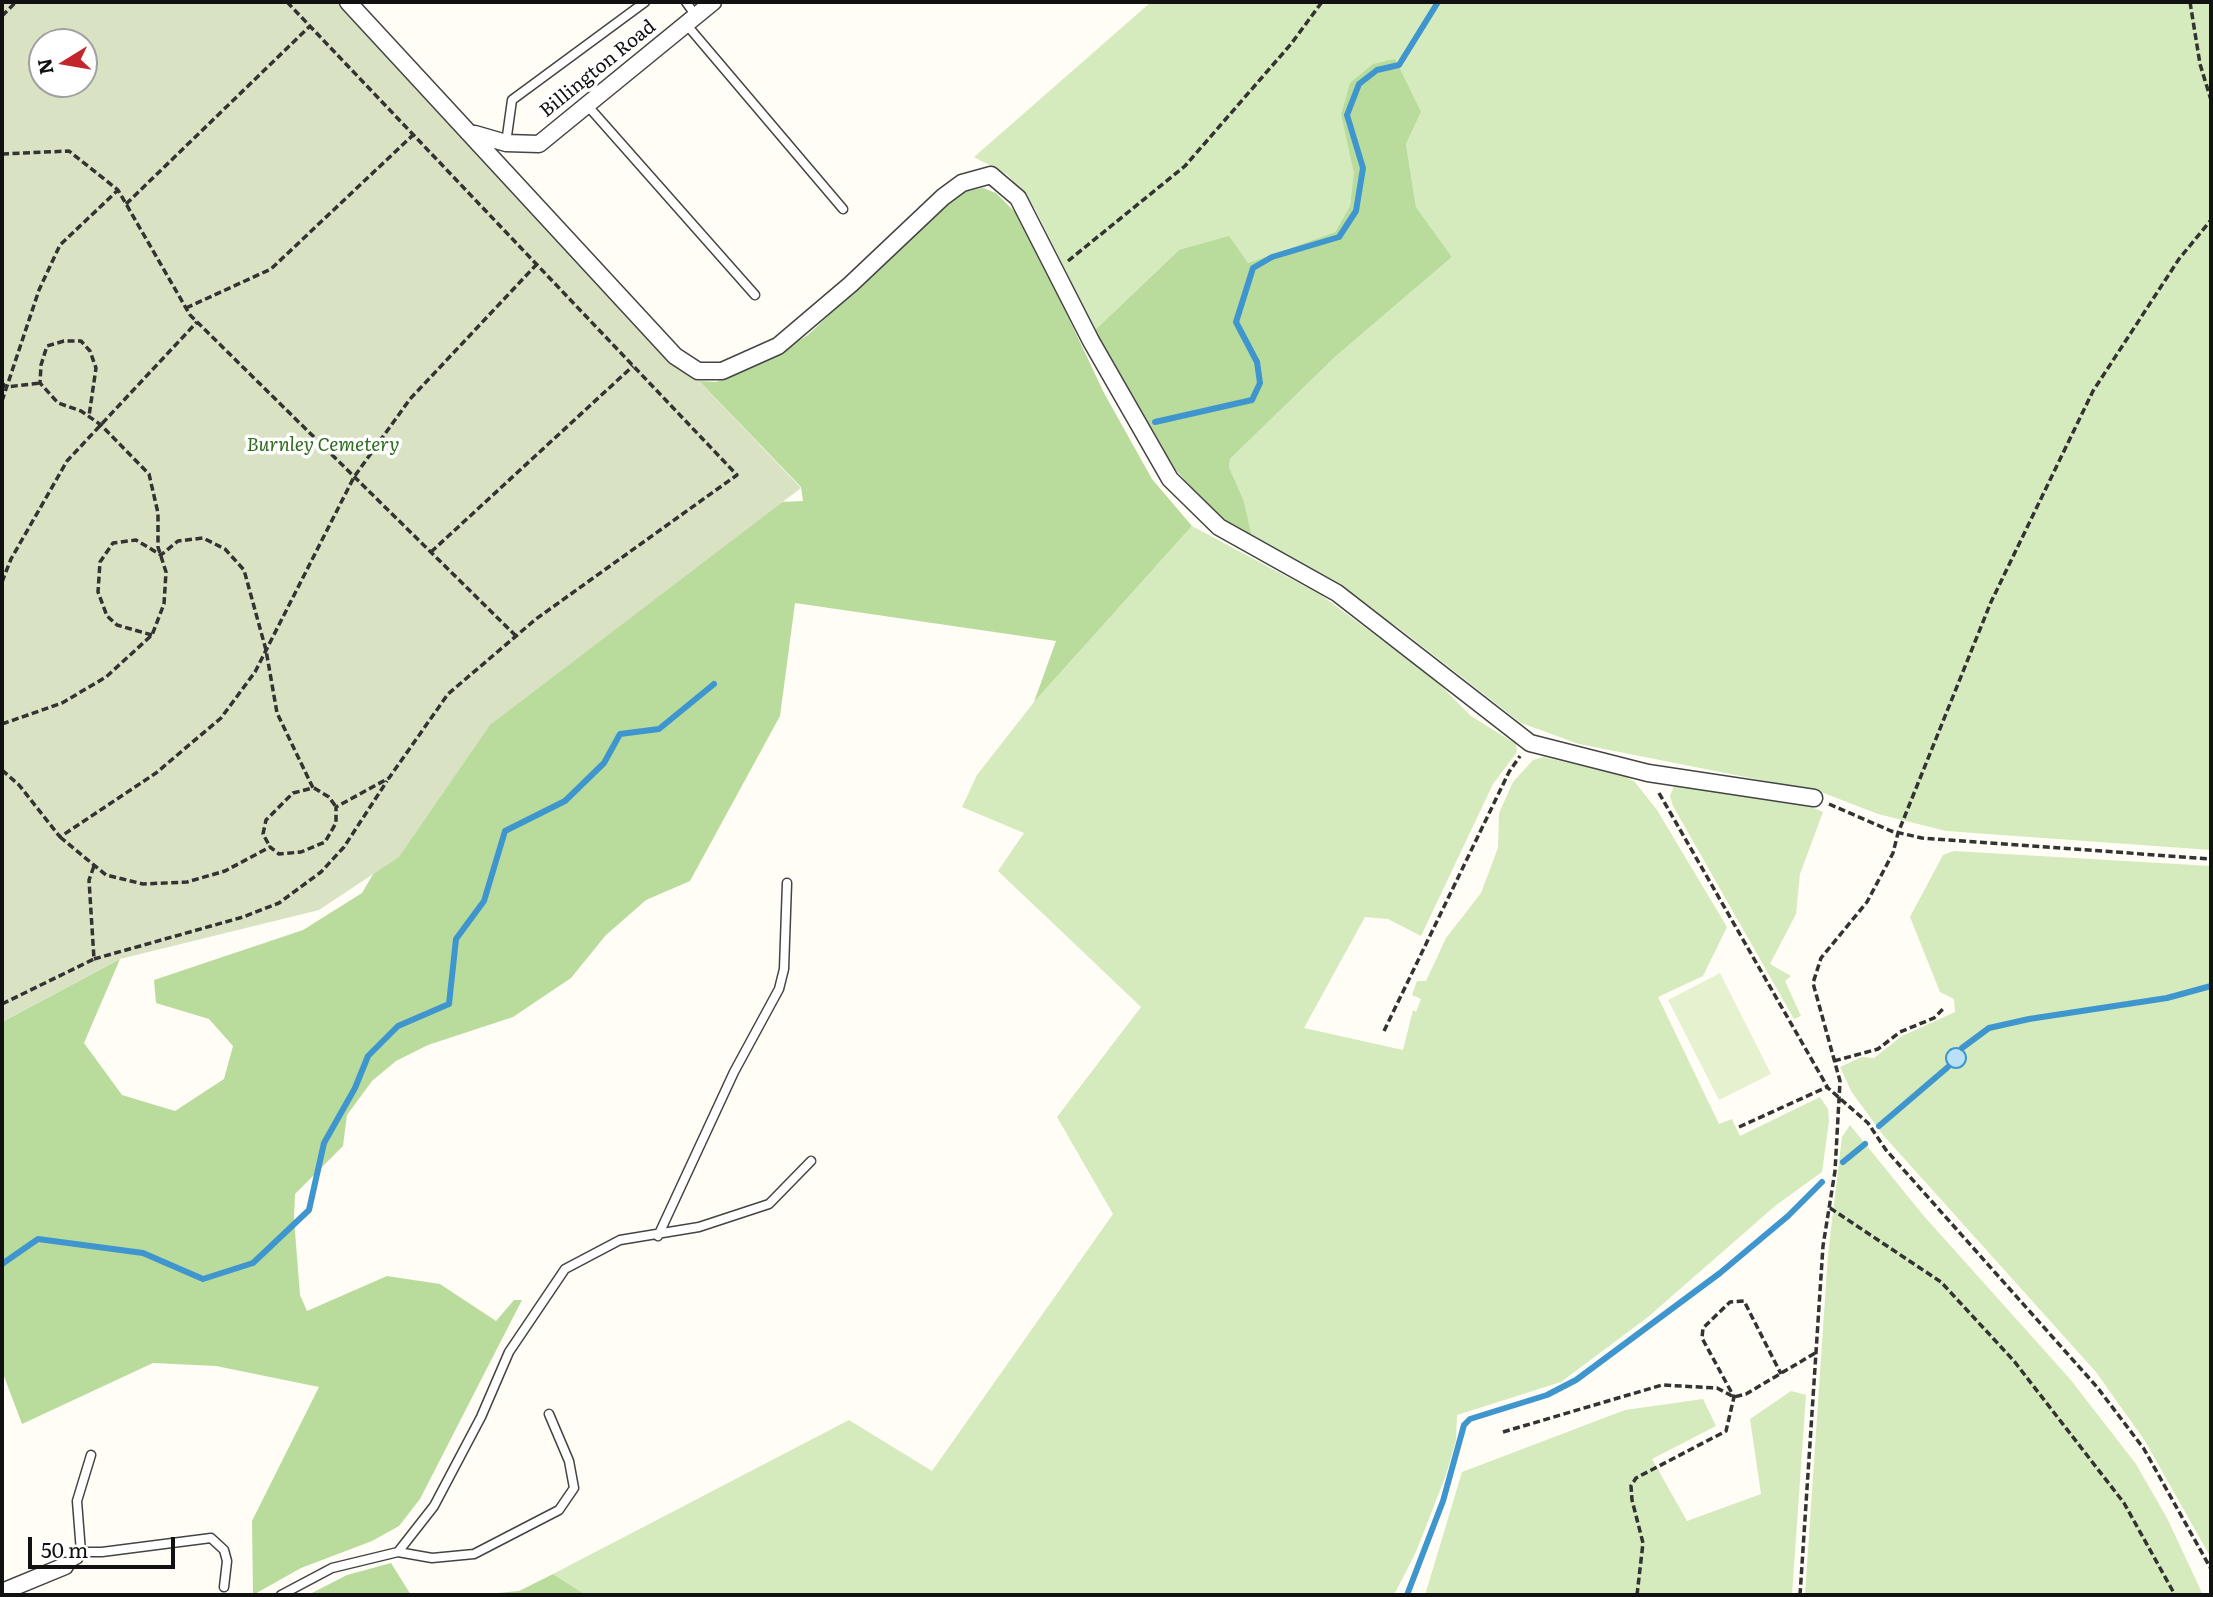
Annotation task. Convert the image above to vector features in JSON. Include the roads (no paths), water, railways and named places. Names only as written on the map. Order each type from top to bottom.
[{"type":"street","name":"Billington Road","points":[[348,2],[472,133],[506,144],[539,144],[713,2]]},
{"type":"street","points":[[472,133],[675,356],[698,371],[722,371],[778,346],[962,183],[991,175],[1018,198],[1170,480],[1219,527],[1337,593],[1530,743],[1648,772],[1814,798]]},
{"type":"street","points":[[2,1592],[65,1566]]},
{"type":"lane","points":[[506,144],[512,100],[645,2]]},
{"type":"lane","points":[[686,2],[691,20],[844,209]]},
{"type":"lane","points":[[587,105],[755,295]]},
{"type":"lane","points":[[658,1236],[734,1072],[779,989],[784,969],[787,883]]},
{"type":"lane","points":[[398,1552],[434,1506],[481,1417],[509,1352],[565,1269],[620,1240],[658,1236],[738,1216],[769,1204],[811,1161]]},
{"type":"lane","points":[[281,1595],[332,1568],[398,1552],[432,1558],[474,1554],[559,1510],[574,1488],[569,1461],[549,1414]]},
{"type":"lane","points":[[65,1566],[78,1559],[81,1552],[77,1501],[92,1455]]},
{"type":"lane","points":[[81,1552],[109,1552],[211,1538],[223,1550],[227,1561],[224,1587]]},
{"type":"water","points":[[1956,1048],[1963,1051],[1966,1058],[1963,1065],[1956,1068],[1949,1065],[1946,1058],[1949,1051]]},
{"type":"waterway","points":[[1155,422],[1252,400],[1260,383],[1257,362],[1236,322],[1253,268],[1272,257],[1339,237],[1356,211],[1363,168],[1347,115],[1359,84],[1377,70],[1399,65],[1438,2]]},
{"type":"waterway","points":[[2,1264],[38,1239],[143,1253],[203,1279],[253,1263],[309,1210],[324,1143],[355,1088],[368,1056],[398,1026],[449,1004],[456,939],[484,901],[505,831],[565,801],[604,763],[620,734],[659,729],[714,684]]},
{"type":"waterway","points":[[1962,1048],[1989,1028],[2029,1019],[2167,998],[2211,986]]},
{"type":"waterway","points":[[1879,1126],[1948,1067]]},
{"type":"waterway","points":[[1843,1162],[1865,1144]]},
{"type":"waterway","points":[[1407,1595],[1443,1501],[1464,1425],[1470,1419],[1547,1395],[1576,1380],[1720,1273],[1788,1216],[1822,1182]]},
{"type":"park label","name":"Burnley Cemetery","points":[[323,445]]}]
